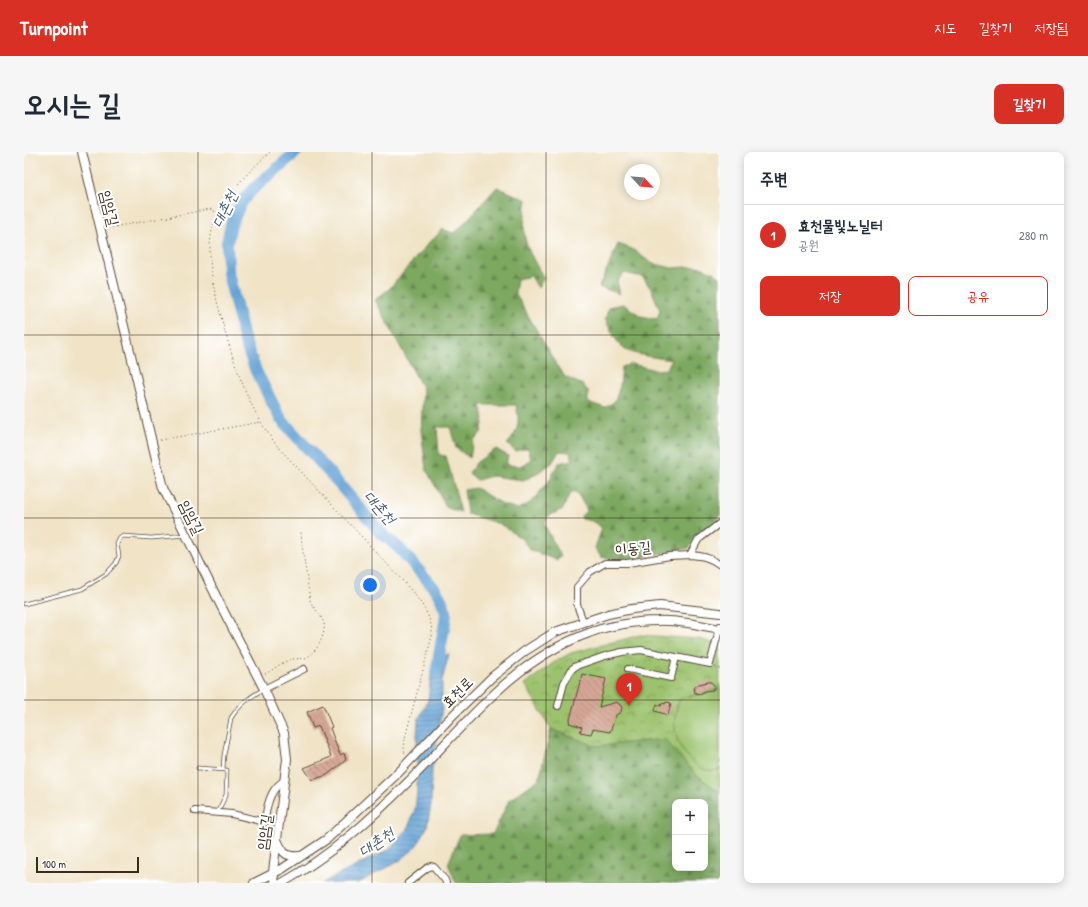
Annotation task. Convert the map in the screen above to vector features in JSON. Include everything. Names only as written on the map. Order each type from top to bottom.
[{"type":"main road","name":"임암길","points":[[82,152],[151,442],[166,496],[264,689],[284,734],[287,759],[273,874],[274,883]]},
{"type":"main road","name":"효천로","points":[[254,883],[273,874],[327,839],[399,772],[451,717],[492,677],[525,651],[555,632],[620,611],[660,606],[720,613]]},
{"type":"main road","name":"효천로","points":[[282,883],[337,847],[409,781],[486,700],[535,660],[587,633],[619,626],[657,621],[674,621],[720,628]]},
{"type":"main road","points":[[277,840],[282,851],[288,856],[301,856]]},
{"type":"street","points":[[720,523],[698,540],[690,555],[712,558],[720,565]]},
{"type":"street","name":"이동길","points":[[583,622],[578,605],[577,587],[590,572],[604,563],[628,563],[670,556],[690,555]]},
{"type":"street","points":[[558,706],[566,678],[576,666],[605,656],[635,650],[648,651],[710,664],[720,628]]},
{"type":"street","points":[[628,669],[671,678],[676,657]]},
{"type":"street","points":[[264,689],[304,669]]},
{"type":"street","points":[[195,812],[238,815],[265,822],[268,803],[272,793],[281,782],[285,780]]},
{"type":"street","points":[[408,883],[431,866],[434,867],[446,883]]},
{"type":"lane","points":[[24,604],[82,589],[106,574],[116,563],[119,556],[117,544],[123,536],[157,538],[186,535]]},
{"type":"lane","points":[[223,769],[231,718],[234,713],[254,694],[264,689]]},
{"type":"lane","points":[[198,768],[227,770],[226,795],[217,813]]},
{"type":"path","points":[[270,152],[237,186],[218,214],[214,224],[211,246],[211,266],[216,298],[237,370],[251,402],[262,422],[280,448],[413,593],[430,620],[432,636],[404,750],[411,760]]},
{"type":"path","points":[[100,230],[210,209],[218,214]]},
{"type":"path","points":[[151,442],[262,422]]},
{"type":"path","points":[[258,678],[288,660],[304,658],[310,655],[317,647],[324,632],[323,621],[311,604],[310,600],[301,532]]},
{"type":"green space","points":[[497,187],[527,200],[524,224],[526,243],[544,278],[538,288],[531,276],[517,279],[515,293],[559,369],[565,377],[583,385],[588,391],[588,402],[605,408],[615,401],[620,386],[622,367],[632,364],[655,370],[667,369],[671,360],[632,353],[623,348],[605,319],[609,307],[623,304],[641,316],[657,319],[660,310],[651,289],[643,277],[624,273],[617,281],[620,294],[599,287],[618,244],[632,249],[651,263],[672,268],[698,266],[713,272],[720,277],[720,516],[696,538],[689,548],[634,558],[601,557],[595,548],[602,528],[592,521],[582,519],[581,516],[587,510],[574,491],[568,497],[563,509],[548,516],[544,524],[561,556],[556,560],[530,550],[521,538],[500,524],[467,514],[464,490],[476,488],[503,505],[518,509],[530,503],[547,484],[559,463],[573,460],[570,452],[559,451],[552,463],[531,477],[523,480],[492,476],[477,480],[469,473],[477,462],[496,449],[508,456],[506,465],[520,466],[531,460],[528,448],[515,451],[507,444],[511,440],[518,426],[516,405],[481,405],[484,419],[481,433],[473,441],[470,458],[456,448],[450,427],[437,427],[439,455],[446,456],[461,512],[447,508],[426,469],[421,430],[423,389],[375,300],[390,288],[442,229],[453,233],[460,228]]},
{"type":"green space","points":[[640,635],[699,639],[720,645],[720,792],[695,774],[665,739],[596,746],[551,729],[525,684],[556,661],[571,653]]},
{"type":"green space","points":[[720,689],[720,769],[712,771],[705,770],[697,765],[690,760],[684,752],[676,736],[675,717],[680,699]]},
{"type":"green space","points":[[551,729],[596,746],[665,739],[695,774],[720,792],[720,883],[456,883],[448,864],[460,835],[493,834],[509,800],[539,779]]},
{"type":"water","points":[[449,654],[442,681],[442,709],[432,770],[431,805],[427,827],[421,839],[414,849],[398,862],[358,883],[322,883],[388,850],[408,828],[415,809],[417,791],[418,720],[428,700],[433,660]]},
{"type":"building","points":[[582,674],[606,679],[599,707],[617,702],[622,707],[621,712],[616,715],[610,732],[593,729],[591,734],[580,732],[582,727],[569,723]]},
{"type":"building","points":[[711,682],[715,686],[713,690],[705,691],[700,694],[695,693],[694,688],[699,684]]},
{"type":"building","points":[[666,702],[671,703],[668,715],[655,711],[657,704],[661,706],[662,703],[665,704]]},
{"type":"building","points":[[323,705],[332,727],[330,728],[340,755],[344,753],[346,760],[327,775],[312,780],[304,768],[331,757],[319,726],[313,728],[307,712]]},
{"type":"waterway","name":"대촌천","points":[[296,152],[251,191],[241,203],[231,225],[227,242],[228,273],[245,342],[256,371],[280,418],[381,533],[399,548],[435,589],[441,599],[446,612],[436,673]]},
{"type":"place","name":"효천물빛노닐터","points":[[629,706]]}]
